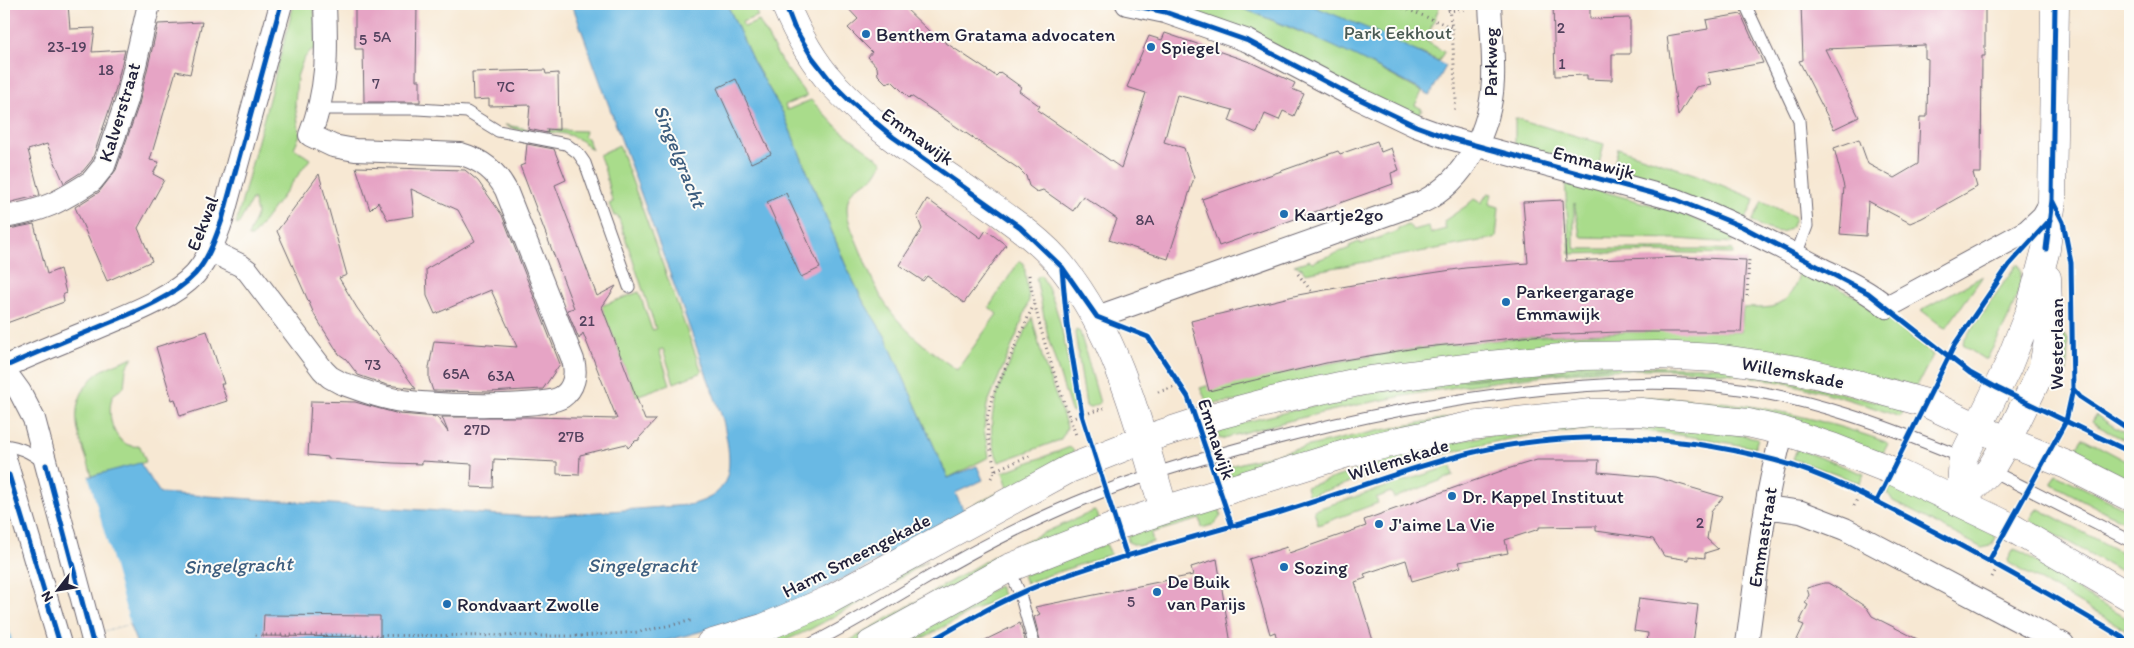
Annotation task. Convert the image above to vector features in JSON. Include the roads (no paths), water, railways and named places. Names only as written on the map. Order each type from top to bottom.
[{"type":"main road","name":"Emmawijk","points":[[785,4],[794,26],[812,57],[833,84],[851,102],[893,137],[1020,227],[1062,267],[1097,317],[1128,386],[1142,440],[1164,510]]},
{"type":"main road","name":"Westerlaan","points":[[1960,501],[1977,464],[1979,427],[2008,366],[2028,313],[2046,249],[2052,200],[2055,4]]},
{"type":"main road","name":"Westerlaan","points":[[1977,464],[2008,442],[2043,367],[2049,334],[2046,249]]},
{"type":"main road","name":"Willemskade","points":[[1142,440],[1219,415],[1284,398],[1363,381],[1489,365],[1581,356],[1657,355],[1716,358],[1798,370],[1926,403],[2008,442],[2067,465],[2130,497]]},
{"type":"main road","name":"Willemskade","points":[[1164,510],[1348,453],[1470,426],[1591,413],[1641,412],[1740,422],[1783,431],[1882,466],[1960,501],[2009,526],[2130,598]]},
{"type":"main road","name":"Harm Smeengekade","points":[[710,644],[763,628],[829,600],[1068,469],[1142,440]]},
{"type":"main road","points":[[871,644],[1009,568],[1116,526],[1164,510]]},
{"type":"street","name":"Kalverstraat","points":[[4,217],[31,213],[46,208],[78,190],[99,174],[110,149],[126,100],[149,4]]},
{"type":"street","name":"Eekwal","points":[[4,368],[128,315],[161,298],[188,280],[201,267],[211,251],[231,190],[280,4]]},
{"type":"street","name":"Eekwal","points":[[211,251],[248,271],[323,370],[340,384],[410,402],[519,405],[554,401],[561,398],[571,388],[575,374],[573,360],[506,190],[497,176],[485,164],[461,154],[355,150],[333,146],[310,135],[324,92],[326,63],[325,4]]},
{"type":"street","name":"Emmawijk","points":[[1127,4],[1165,12],[1248,41],[1353,96],[1416,126],[1475,146],[1677,200],[1749,229],[1868,293],[1887,307],[2027,231],[2043,216],[2052,200]]},
{"type":"street","name":"Parkweg","points":[[1475,146],[1485,127],[1494,80],[1490,4]]},
{"type":"street","points":[[1097,317],[1422,202],[1440,192],[1453,180],[1466,165],[1475,146]]},
{"type":"street","points":[[4,368],[20,392],[34,419],[93,642]]},
{"type":"street","name":"Emmastraat","points":[[1747,644],[1766,507],[1783,431]]},
{"type":"street","points":[[6,465],[60,644]]},
{"type":"street","points":[[1766,507],[1802,512],[1845,530],[2063,644]]},
{"type":"lane","points":[[1745,4],[1799,120],[1807,226],[1796,255]]},
{"type":"lane","points":[[319,109],[417,109],[467,112],[498,131],[566,144],[578,153],[585,163],[629,287]]},
{"type":"lane","name":"Willemskade","points":[[1153,473],[1292,434],[1374,415],[1508,393],[1630,383],[1676,383],[1727,387],[1778,396],[1828,407],[1877,423],[1977,464],[2130,541]]},
{"type":"lane","points":[[4,445],[17,446],[30,452],[46,465]]},
{"type":"lane","points":[[811,644],[842,629],[992,541],[1082,500],[1153,473]]},
{"type":"lane","points":[[1009,568],[1020,594],[1034,644]]},
{"type":"water","name":"Singelgracht","points":[[572,4],[727,4],[753,61],[783,113],[846,266],[863,301],[885,336],[948,478],[977,466],[983,480],[955,493],[966,515],[782,610],[665,641],[636,644],[137,644],[129,624],[55,644],[4,644],[4,487],[92,476],[140,463],[160,493],[533,517],[688,505],[704,500],[716,493],[724,484],[728,473],[729,461],[723,420]]},
{"type":"water","points":[[1229,4],[1308,4],[1374,31],[1446,66],[1430,95],[1332,46]]},
{"type":"place","name":"Benthem Gratama advocaten","points":[[866,34]]},
{"type":"place","name":"Spiegel","points":[[1151,47]]},
{"type":"place","name":"Kaartje2go","points":[[1284,214]]},
{"type":"place","name":"Parkeergarage Emmawijk","points":[[1506,302]]},
{"type":"place","name":"Dr. Kappel Instituut","points":[[1452,496]]},
{"type":"place","name":"J'aime La Vie","points":[[1379,524]]},
{"type":"place","name":"Sozing","points":[[1284,567]]},
{"type":"place","name":"De Buik van Parijs","points":[[1157,592]]},
{"type":"place","name":"Rondvaart Zwolle","points":[[447,604]]},
{"type":"park label","name":"Park Eekhout","points":[[1398,32]]}]
